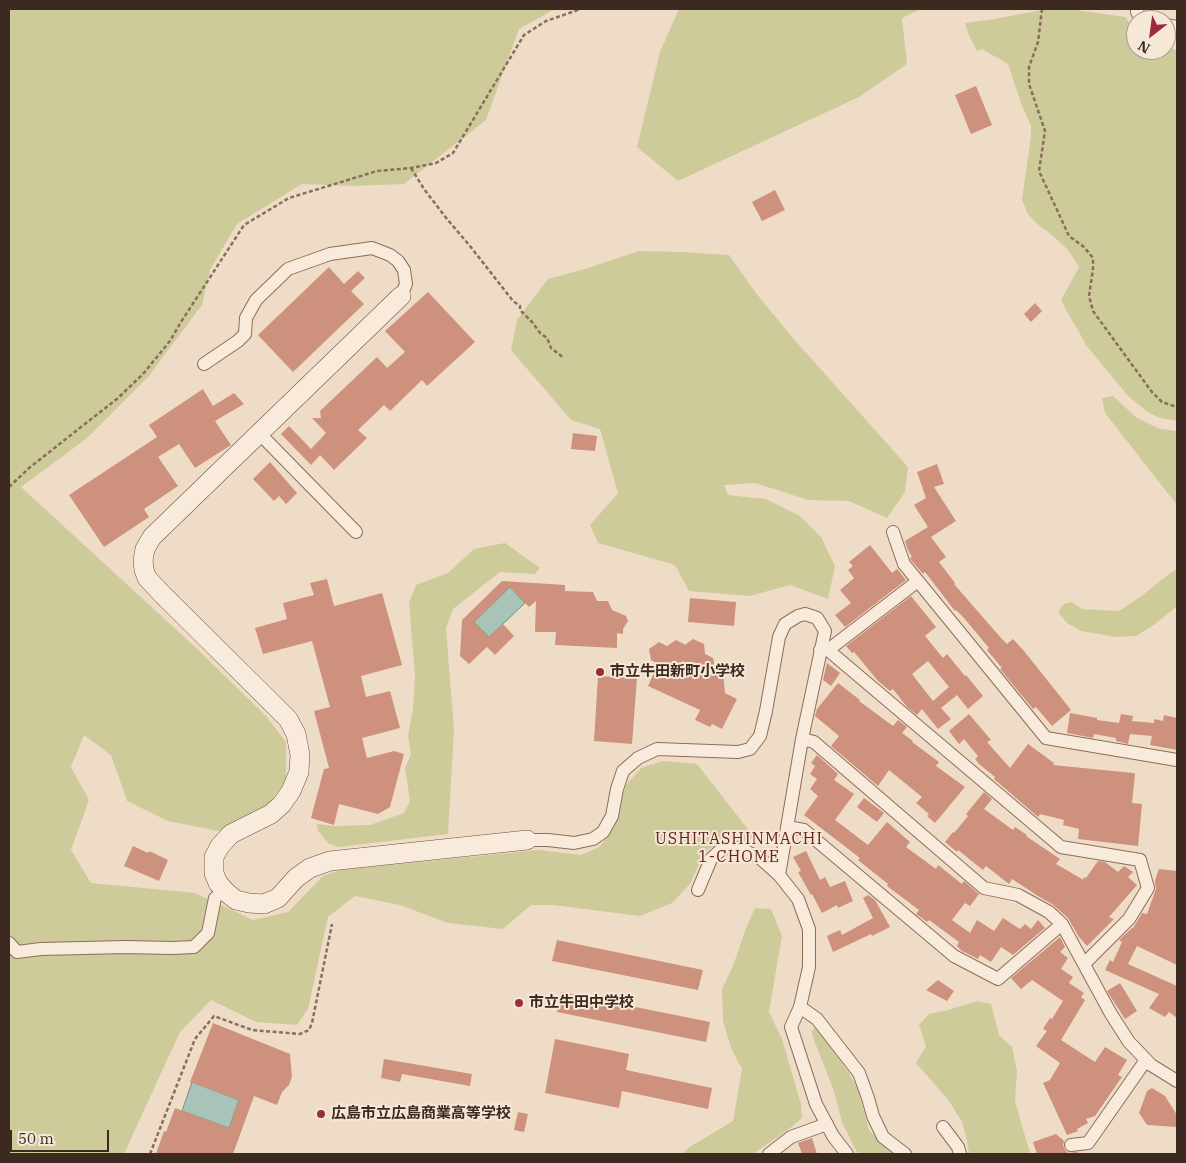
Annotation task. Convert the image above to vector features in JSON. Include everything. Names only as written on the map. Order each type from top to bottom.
[{"type":"street","points":[[204,364],[238,342],[245,334],[246,318],[256,300],[288,269],[330,254],[372,248],[390,255],[398,261],[404,270],[406,284],[401,296],[152,537],[145,549],[143,560],[147,578],[288,718],[296,734],[300,755],[299,772],[282,804],[271,814],[231,834],[220,846],[214,857],[214,872],[218,883],[227,893],[236,900],[264,904],[278,898],[296,878],[310,868],[330,861],[527,840],[574,843],[593,839],[603,832],[612,816],[617,789],[623,771],[638,758],[657,749],[738,752],[750,749],[760,736],[779,637],[785,624],[805,614],[817,618],[824,631],[824,650],[802,739],[779,875]]},
{"type":"street","points":[[259,433],[356,532]]},
{"type":"street","points":[[893,532],[904,564],[1046,738],[1177,760]]},
{"type":"street","points":[[824,650],[918,581]]},
{"type":"street","points":[[824,650],[1061,847],[1140,860],[1148,888],[1129,919],[1084,964]]},
{"type":"street","points":[[802,739],[814,742],[984,888],[1018,895],[1048,912],[1062,924],[1111,1014],[1129,1042],[1151,1065],[1177,1081]]},
{"type":"street","points":[[787,827],[804,830],[954,956],[998,979],[1062,924]]},
{"type":"street","points":[[698,890],[711,859],[723,848],[739,848],[760,858],[779,875],[798,899],[809,930],[809,967],[800,1007],[791,1027],[816,1104],[833,1136],[847,1154]]},
{"type":"street","points":[[9,943],[17,952],[41,949],[172,948],[194,946],[208,933],[215,898]]},
{"type":"street","points":[[800,1007],[817,1020],[859,1074],[873,1116],[883,1136],[905,1154]]},
{"type":"street","points":[[1071,1145],[1088,1143],[1146,1060]]},
{"type":"street","points":[[769,1154],[791,1137],[827,1124]]},
{"type":"street","points":[[943,1127],[958,1147],[960,1154]]},
{"type":"path","points":[[9,487],[29,468],[118,398],[143,374],[170,341],[244,225],[289,198],[377,172],[436,163],[453,154],[524,35],[546,21],[581,9]]},
{"type":"path","points":[[1042,9],[1038,42],[1029,67],[1029,84],[1045,131],[1039,171],[1069,236],[1084,247],[1093,258],[1089,296],[1093,311],[1152,392],[1162,402],[1177,407]]},
{"type":"path","points":[[411,168],[447,219],[513,300],[520,306],[520,310],[540,333],[547,338],[551,348],[564,358]]},
{"type":"path","points":[[150,1154],[195,1039],[214,1016],[252,1030],[300,1034],[309,1030],[332,924]]},
{"type":"shaded area","points":[[9,9],[555,9],[519,29],[486,120],[404,184],[353,186],[302,184],[237,224],[210,270],[202,305],[148,377],[86,439],[21,487],[194,646],[266,716],[286,742],[286,781],[261,813],[219,831],[168,821],[127,801],[111,755],[84,735],[71,767],[89,800],[71,850],[91,883],[195,893],[253,920],[288,912],[323,876],[340,870],[538,850],[581,855],[599,847],[612,831],[626,785],[641,768],[662,761],[697,764],[754,837],[743,844],[721,842],[705,851],[690,884],[672,903],[640,916],[553,905],[531,905],[503,929],[448,923],[400,905],[355,896],[328,917],[308,1009],[297,1025],[256,1022],[211,1000],[180,1032],[124,1154],[9,1154]]},
{"type":"shaded area","points":[[679,9],[921,9],[902,18],[907,64],[859,97],[678,181],[637,147],[660,52]]},
{"type":"shaded area","points":[[1046,9],[1069,9],[1125,17],[1126,60],[1176,60],[1177,50],[1177,421],[1160,418],[1149,413],[1129,397],[1086,345],[1061,300],[1079,267],[1064,246],[1028,214],[1022,200],[1031,126],[1008,64],[982,49],[977,51],[965,23]]},
{"type":"shaded area","points":[[639,251],[729,255],[756,293],[792,337],[908,467],[905,492],[887,518],[849,501],[808,500],[755,483],[724,485],[728,495],[766,499],[800,516],[821,537],[835,566],[828,599],[790,585],[750,596],[689,591],[675,565],[598,543],[590,525],[618,493],[600,429],[571,420],[511,350],[517,320],[548,279]]},
{"type":"shaded area","points":[[1113,396],[1137,418],[1160,429],[1177,431],[1177,505],[1105,413],[1102,398]]},
{"type":"shaded area","points":[[505,543],[540,568],[535,574],[500,572],[453,609],[446,628],[454,730],[448,834],[339,847],[329,844],[318,831],[317,824],[334,826],[370,825],[404,813],[410,801],[405,768],[411,755],[408,736],[413,709],[415,675],[409,603],[416,585],[448,573],[474,549]]},
{"type":"shaded area","points":[[1177,569],[1177,606],[1154,625],[1136,636],[1116,637],[1081,631],[1067,623],[1058,612],[1064,604],[1072,602],[1082,609],[1119,611]]},
{"type":"shaded area","points":[[510,587],[525,603],[489,637],[474,622]]},
{"type":"shaded area","points":[[755,908],[771,909],[782,936],[769,1012],[782,1039],[801,1104],[802,1118],[753,1154],[682,1154],[688,1148],[733,1121],[742,1069],[731,1048],[723,1021],[722,989],[733,966]]},
{"type":"shaded area","points":[[977,1001],[991,1004],[999,1035],[1012,1047],[1017,1071],[1015,1101],[1031,1154],[969,1154],[962,1122],[949,1101],[916,1063],[926,1046],[919,1025],[929,1014]]},
{"type":"shaded area","points":[[816,1028],[849,1073],[858,1089],[869,1130],[893,1154],[860,1154],[856,1151],[842,1122],[834,1091],[812,1035],[812,1030]]},
{"type":"shaded area","points":[[192,1082],[239,1100],[229,1128],[182,1111]]},
{"type":"building","points":[[976,86],[992,125],[971,134],[955,95]]},
{"type":"building","points":[[775,190],[785,210],[762,221],[752,202]]},
{"type":"building","points":[[329,267],[344,284],[358,271],[365,278],[351,291],[364,304],[293,372],[258,335]]},
{"type":"building","points":[[428,292],[475,342],[427,386],[422,380],[390,411],[384,405],[358,430],[367,438],[334,470],[320,455],[311,465],[281,434],[289,426],[311,449],[326,433],[312,418],[321,418],[320,411],[377,357],[387,368],[405,352],[385,331]]},
{"type":"building","points":[[1035,303],[1042,311],[1031,322],[1024,314]]},
{"type":"building","points":[[203,389],[213,406],[234,393],[244,404],[215,421],[231,445],[195,468],[179,444],[158,457],[178,486],[144,509],[149,517],[104,547],[69,495],[157,437],[149,425]]},
{"type":"building","points":[[573,433],[597,436],[595,451],[571,449]]},
{"type":"building","points":[[270,462],[297,493],[286,504],[279,496],[274,501],[253,479]]},
{"type":"building","points":[[937,464],[944,484],[934,487],[956,521],[931,537],[946,557],[939,562],[954,584],[1001,638],[1007,644],[1013,639],[1071,710],[1052,726],[1036,707],[1033,709],[1000,669],[1002,668],[987,650],[989,648],[964,618],[955,611],[925,572],[923,574],[910,558],[912,557],[905,541],[928,527],[914,505],[926,498],[917,472]]},
{"type":"building","points":[[870,545],[892,573],[897,569],[906,580],[845,627],[835,615],[851,603],[840,590],[854,578],[848,570],[853,566],[849,562]]},
{"type":"building","points":[[327,579],[334,606],[382,593],[402,665],[361,676],[366,697],[390,691],[400,728],[362,738],[367,758],[394,751],[404,754],[390,807],[378,814],[339,804],[334,825],[311,818],[324,769],[329,768],[314,711],[330,707],[312,641],[263,654],[255,628],[287,619],[283,603],[314,595],[310,583]]},
{"type":"building","points":[[502,581],[565,585],[565,591],[593,592],[597,601],[608,601],[612,610],[626,616],[628,621],[623,629],[623,634],[617,633],[617,648],[555,645],[556,632],[535,632],[536,601],[529,607],[510,587],[474,622],[489,637],[503,624],[514,636],[495,655],[487,647],[469,664],[460,656],[462,620]]},
{"type":"building","points":[[911,596],[936,627],[925,636],[943,658],[947,654],[983,696],[968,709],[957,695],[941,708],[951,719],[938,729],[922,709],[917,715],[907,707],[893,689],[890,691],[878,681],[854,652],[852,653],[846,646]],"holes":[[[928,661],[949,687],[933,701],[912,674]]]},
{"type":"building","points":[[690,598],[736,602],[734,626],[688,622]]},
{"type":"building","points":[[693,639],[704,644],[705,654],[713,658],[715,667],[723,672],[725,693],[737,699],[722,729],[712,724],[710,727],[695,720],[700,710],[648,686],[658,664],[651,660],[649,649],[659,642],[667,646],[676,640],[686,645]]},
{"type":"building","points":[[827,663],[840,673],[831,686],[823,680]]},
{"type":"building","points":[[598,676],[637,678],[632,744],[594,741]]},
{"type":"building","points":[[838,683],[893,726],[898,720],[907,727],[902,733],[939,762],[936,766],[965,787],[935,823],[927,816],[929,814],[916,803],[922,797],[889,770],[878,786],[831,746],[839,736],[815,716],[817,709]]},
{"type":"building","points":[[1070,713],[1119,723],[1121,714],[1133,716],[1132,721],[1154,723],[1154,719],[1163,721],[1164,715],[1177,718],[1177,750],[1150,745],[1152,736],[1130,734],[1128,744],[1116,741],[1116,738],[1094,734],[1093,738],[1067,733]]},
{"type":"building","points":[[969,714],[991,740],[987,742],[1010,768],[1028,744],[1054,763],[1053,765],[1135,774],[1132,803],[1142,804],[1138,846],[1078,839],[1079,829],[1063,825],[1064,820],[1040,814],[1038,817],[979,764],[975,759],[978,756],[964,739],[959,744],[949,731]]},
{"type":"building","points":[[817,755],[838,774],[834,780],[854,794],[835,820],[868,845],[887,822],[910,842],[906,847],[936,869],[938,865],[962,884],[964,881],[979,894],[970,906],[965,903],[952,920],[970,933],[977,920],[994,931],[1003,918],[1020,929],[1025,924],[1031,929],[1038,920],[1045,928],[1013,955],[1001,947],[991,962],[980,955],[978,959],[962,951],[957,946],[959,942],[929,920],[927,922],[916,914],[919,910],[887,886],[888,884],[858,860],[860,858],[804,815],[818,796],[810,789],[817,779],[810,774],[815,766],[811,763]]},
{"type":"building","points":[[984,792],[992,799],[984,809],[1013,830],[1015,827],[1027,835],[1060,859],[1056,864],[1083,880],[1098,861],[1105,862],[1118,872],[1124,866],[1133,872],[1128,877],[1137,885],[1109,917],[1114,919],[1087,946],[1079,937],[1068,918],[1052,904],[1012,879],[1009,884],[986,866],[983,870],[945,842],[968,816],[966,814]]},
{"type":"building","points":[[864,798],[884,813],[877,822],[857,807]]},
{"type":"building","points":[[133,846],[168,860],[159,881],[124,866]]},
{"type":"building","points":[[806,851],[820,880],[825,877],[830,887],[845,881],[853,901],[838,908],[837,905],[822,913],[798,872],[801,871],[793,857]]},
{"type":"building","points":[[1159,869],[1177,871],[1177,965],[1137,946],[1128,964],[1177,986],[1177,1018],[1169,1012],[1165,1017],[1149,1008],[1159,994],[1105,970],[1110,960],[1113,962],[1122,942],[1119,940],[1133,928],[1142,913],[1147,914],[1156,889],[1155,882]]},
{"type":"building","points":[[868,895],[875,900],[890,927],[833,952],[827,936],[840,930],[842,935],[873,918],[863,898]]},
{"type":"building","points":[[1060,937],[1065,947],[1060,952],[1068,958],[1061,969],[1073,977],[1069,983],[1084,993],[1081,997],[1085,1000],[1061,1040],[1095,1062],[1105,1047],[1127,1060],[1118,1075],[1122,1077],[1095,1116],[1086,1119],[1088,1123],[1077,1129],[1078,1131],[1067,1135],[1043,1083],[1050,1080],[1060,1063],[1036,1046],[1047,1031],[1043,1029],[1050,1018],[1052,1019],[1063,1001],[1032,980],[1021,989],[1011,978]]},
{"type":"building","points":[[557,940],[703,970],[698,990],[552,961]]},
{"type":"building","points":[[938,980],[954,991],[947,1001],[926,990]]},
{"type":"building","points":[[1120,983],[1137,1011],[1125,1019],[1107,991]]},
{"type":"building","points":[[561,992],[710,1022],[706,1042],[557,1012]]},
{"type":"building","points":[[213,1023],[290,1054],[292,1077],[289,1085],[282,1092],[277,1105],[254,1096],[233,1154],[156,1154],[175,1108],[229,1128],[239,1100],[190,1082]]},
{"type":"building","points":[[555,1039],[629,1054],[626,1070],[712,1088],[708,1109],[622,1091],[619,1108],[545,1093]]},
{"type":"building","points":[[384,1059],[472,1074],[470,1086],[402,1074],[400,1082],[381,1078]]},
{"type":"building","points":[[1152,1088],[1165,1096],[1177,1115],[1177,1127],[1147,1125],[1139,1113],[1147,1091]]},
{"type":"building","points":[[518,1112],[528,1114],[524,1132],[514,1130]]},
{"type":"building","points":[[1056,1134],[1064,1141],[1063,1145],[1068,1153],[1077,1152],[1080,1154],[1037,1154],[1033,1142]]},
{"type":"building","points":[[812,1138],[817,1154],[802,1154],[798,1143]]},
{"type":"place","name":"市立牛田新町小学校","points":[[600,672]]},
{"type":"place","name":"市立牛田中学校","points":[[519,1003]]},
{"type":"place","name":"広島市立広島商業高等学校","points":[[321,1114]]},
{"type":"district","name":"USHITASHINMACHI 1-CHOME","points":[[739,848]]}]
